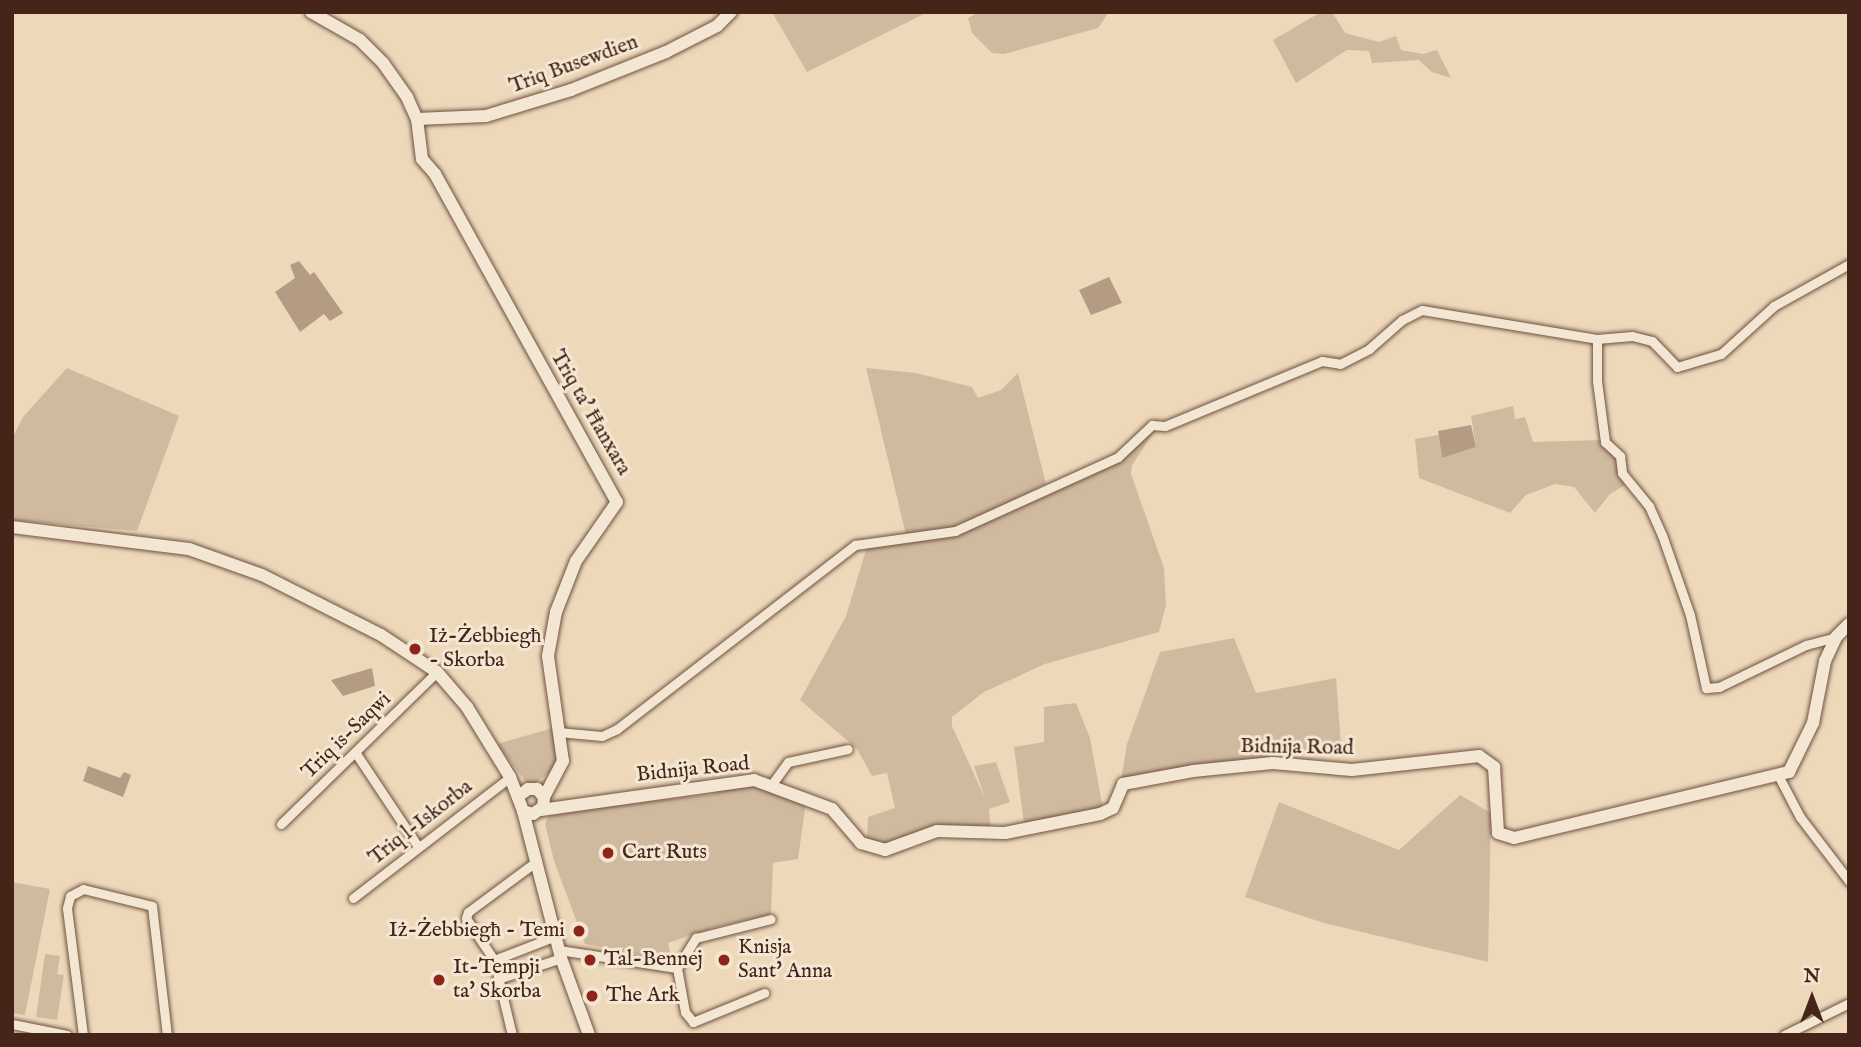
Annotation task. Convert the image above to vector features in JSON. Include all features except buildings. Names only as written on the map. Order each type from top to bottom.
[{"type":"street","points":[[311,12],[356,38],[378,57],[417,119]]},
{"type":"street","name":"Triq Busewdien","points":[[417,119],[486,116],[571,90],[666,52],[717,26],[731,12]]},
{"type":"street","name":"Triq ta' Ħanxara","points":[[417,119],[422,159],[435,174],[617,502],[576,561],[556,612],[548,656],[563,761],[541,805]]},
{"type":"street","points":[[558,732],[611,733],[855,545],[955,531],[1118,457],[1152,425],[1165,426],[1322,361],[1340,364],[1373,346],[1412,314],[1434,309],[1597,339],[1632,336],[1652,341],[1677,367],[1721,354],[1774,306],[1849,264]]},
{"type":"street","points":[[1597,339],[1597,381],[1605,442],[1620,456],[1622,473],[1649,506],[1662,535],[1690,615],[1706,688],[1730,683],[1806,645],[1836,637]]},
{"type":"street","points":[[12,527],[124,538],[201,553],[262,575],[381,635],[437,672],[467,707],[510,776],[541,805],[537,834],[562,952],[589,1035]]},
{"type":"street","points":[[1849,624],[1836,637],[1825,661],[1813,723],[1789,772],[1779,777],[1800,817],[1849,881]]},
{"type":"street","name":"Triq is-Saqwi","points":[[281,824],[437,672]]},
{"type":"street","points":[[772,784],[788,762],[848,749]]},
{"type":"street","points":[[355,752],[417,845]]},
{"type":"street","name":"Bidnija Road","points":[[523,811],[541,805],[573,804],[746,781],[772,784],[832,809],[861,844],[885,850],[937,831],[1005,833],[1093,816],[1113,808],[1119,788],[1126,783],[1247,764],[1352,770],[1485,757],[1494,767],[1498,833],[1507,838],[1779,777]]},
{"type":"street","name":"Triq l-Iskorba","points":[[353,898],[417,845],[510,776]]},
{"type":"street","points":[[527,791],[555,778]]},
{"type":"street","points":[[527,791],[523,811],[556,936],[595,1035]]},
{"type":"street","points":[[512,1035],[501,978],[494,960],[466,918],[468,912],[537,861]]},
{"type":"street","points":[[83,1035],[67,908],[70,896],[83,889],[152,906],[167,1035]]},
{"type":"street","points":[[764,993],[693,1021],[685,1012],[677,968],[696,938],[771,919]]},
{"type":"street","points":[[494,960],[556,936]]},
{"type":"street","points":[[501,978],[562,952],[677,968]]},
{"type":"street","points":[[1784,1035],[1849,1003]]},
{"type":"street","points":[[12,1035],[13,1024],[67,1035]]},
{"type":"shaded area","points":[[772,12],[928,12],[807,72]]},
{"type":"shaded area","points":[[979,12],[1109,12],[1098,28],[1004,54],[992,53],[972,33],[968,18]]},
{"type":"shaded area","points":[[1321,12],[1332,12],[1345,33],[1379,42],[1396,36],[1401,50],[1423,54],[1437,50],[1451,78],[1432,72],[1419,60],[1372,63],[1369,51],[1347,50],[1296,83],[1273,40]]},
{"type":"shaded area","points":[[299,261],[310,275],[314,272],[343,313],[330,321],[324,314],[300,332],[275,292],[295,278],[290,265]]},
{"type":"shaded area","points":[[1109,277],[1122,303],[1091,315],[1079,290]]},
{"type":"shaded area","points":[[67,368],[179,416],[137,531],[12,520],[12,439],[23,417]]},
{"type":"shaded area","points":[[866,368],[916,373],[972,387],[978,398],[1001,390],[1018,373],[1046,484],[956,527],[906,535]]},
{"type":"shaded area","points":[[1513,406],[1515,419],[1525,417],[1533,442],[1602,440],[1614,453],[1625,485],[1610,494],[1595,513],[1574,487],[1555,484],[1526,495],[1510,513],[1419,478],[1415,439],[1438,435],[1442,458],[1476,447],[1471,416]]},
{"type":"shaded area","points":[[1471,425],[1476,447],[1442,458],[1438,431]]},
{"type":"shaded area","points":[[1156,429],[1132,465],[1131,474],[1164,568],[1166,605],[1159,632],[1045,664],[984,692],[952,717],[952,726],[985,798],[974,766],[996,762],[1010,802],[989,809],[990,826],[956,826],[881,847],[867,840],[868,817],[895,808],[887,773],[872,776],[857,749],[800,700],[846,616],[868,543],[956,533],[1120,459]]},
{"type":"shaded area","points":[[1234,638],[1256,693],[1336,678],[1341,745],[1121,780],[1127,744],[1160,652]]},
{"type":"shaded area","points":[[372,668],[375,686],[343,696],[331,680]]},
{"type":"shaded area","points":[[1076,703],[1090,738],[1103,809],[1024,824],[1014,747],[1044,742],[1044,707]]},
{"type":"shaded area","points":[[553,728],[558,761],[554,769],[535,783],[527,783],[497,744]]},
{"type":"shaded area","points":[[88,766],[120,778],[124,772],[131,775],[123,797],[83,781]]},
{"type":"shaded area","points":[[759,784],[806,802],[798,859],[773,863],[771,914],[715,927],[668,943],[671,956],[656,958],[585,944],[554,861],[545,824],[550,813],[714,794],[718,787]]},
{"type":"shaded area","points":[[1460,795],[1491,813],[1488,962],[1324,923],[1245,897],[1279,802],[1399,850]]},
{"type":"shaded area","points":[[12,882],[50,889],[25,1015],[12,1013]]},
{"type":"shaded area","points":[[45,954],[60,956],[57,974],[64,975],[57,1020],[36,1017]]},
{"type":"place","name":"Iż-Żebbiegħ - Skorba","points":[[415,649]]},
{"type":"place","name":"Cart Ruts","points":[[608,853]]},
{"type":"place","name":"Iż-Żebbiegħ - Temi","points":[[579,931]]},
{"type":"place","name":"Tal-Bennej","points":[[590,960]]},
{"type":"place","name":"Knisja Sant' Anna","points":[[724,960]]},
{"type":"place","name":"It-Tempji ta' Skorba","points":[[439,980]]},
{"type":"place","name":"The Ark","points":[[592,996]]}]
